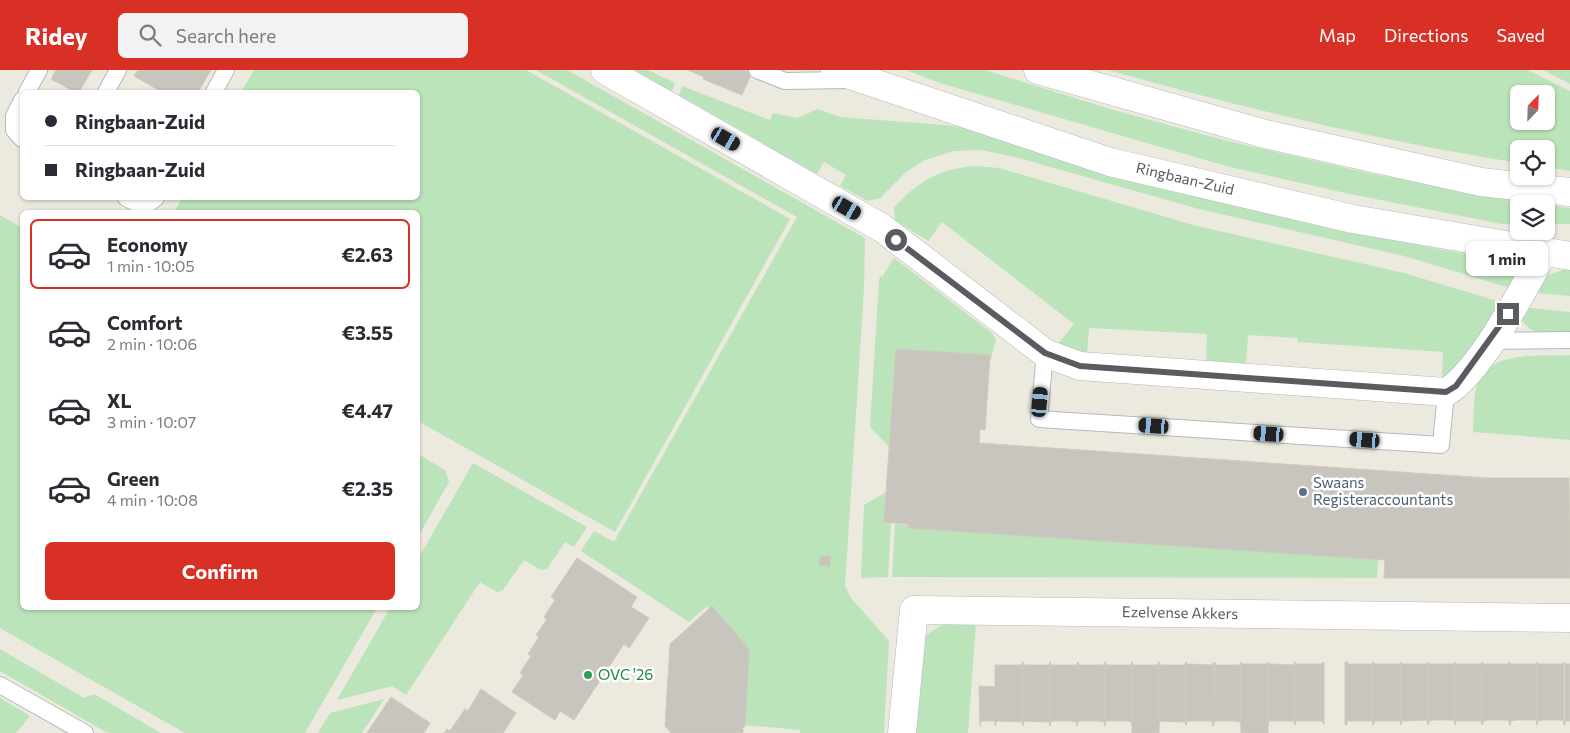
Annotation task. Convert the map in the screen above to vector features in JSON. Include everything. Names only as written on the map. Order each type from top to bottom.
[{"type":"street","points":[[605,70],[882,228],[1045,353],[1080,366],[1446,392],[1456,386],[1518,301],[1543,253]]},
{"type":"street","points":[[1038,70],[1265,134],[1481,182],[1570,192]]},
{"type":"street","name":"Ringbaan-Zuid","points":[[847,75],[1110,162],[1353,219],[1543,253],[1570,256]]},
{"type":"street","name":"Ezelvense Akkers","points":[[902,733],[914,610],[1570,618]]},
{"type":"lane","points":[[28,90],[39,70]]},
{"type":"lane","points":[[107,90],[118,70]]},
{"type":"lane","points":[[215,90],[226,70]]},
{"type":"lane","points":[[757,70],[785,81],[847,75]]},
{"type":"lane","points":[[20,104],[14,116],[14,130],[20,137]]},
{"type":"lane","points":[[130,200],[138,204],[147,205],[153,200]]},
{"type":"lane","points":[[1490,341],[1570,340]]},
{"type":"lane","points":[[1045,353],[1039,419],[1441,445],[1446,392]]},
{"type":"lane","points":[[0,685],[85,733]]},
{"type":"green space","points":[[254,70],[526,70],[790,219],[615,532],[420,422],[420,210],[175,210],[181,200],[420,200],[420,90],[242,90]]},
{"type":"green space","points":[[536,70],[567,70],[865,238],[864,288],[845,586],[851,598],[889,641],[884,733],[800,733],[800,730],[744,725],[718,613],[712,606],[709,609],[707,606],[689,622],[581,551],[594,531],[614,542],[797,217]]},
{"type":"green space","points":[[631,70],[648,70],[675,83],[672,91]]},
{"type":"green space","points":[[906,70],[985,70],[1107,108],[1223,140],[1373,174],[1510,199],[1510,224],[1345,193],[1226,166],[940,83]]},
{"type":"green space","points":[[1108,70],[1528,70],[1570,91],[1570,171],[1555,168],[1555,140],[1510,140],[1510,161],[1415,145],[1261,110]]},
{"type":"green space","points":[[1543,70],[1570,70],[1570,84]]},
{"type":"green space","points":[[682,86],[770,120],[773,113],[797,118],[818,109],[840,117],[956,126],[1077,163],[1337,230],[1525,265],[1510,288],[1404,256],[1199,209],[1015,157],[981,150],[954,151],[925,160],[906,172],[880,198],[868,201],[840,186],[846,175],[824,162],[817,174],[679,95]]},
{"type":"green space","points":[[975,166],[999,168],[1197,226],[1404,273],[1504,303],[1450,375],[1442,379],[1443,352],[1298,342],[1297,338],[1248,335],[1246,365],[1206,363],[1207,334],[1089,328],[1087,355],[1058,344],[1074,324],[942,222],[928,241],[895,220],[894,207],[921,183],[940,173]]},
{"type":"green space","points":[[1555,206],[1570,208],[1570,224],[1555,224]]},
{"type":"green space","points":[[0,215],[20,227],[20,610],[376,610],[305,733],[185,733],[0,628]]},
{"type":"green space","points":[[894,258],[992,333],[996,340],[987,373],[896,454],[870,427],[879,281],[880,276],[882,277]]},
{"type":"green space","points":[[1565,269],[1570,270],[1570,296],[1528,292],[1544,277]]},
{"type":"green space","points":[[1522,307],[1570,312],[1570,332],[1542,333],[1531,329],[1521,319]]},
{"type":"green space","points":[[1570,355],[1570,440],[1473,432],[1474,402],[1477,385],[1483,373],[1492,365],[1516,357]]},
{"type":"green space","points":[[420,455],[445,470],[449,482],[420,533]]},
{"type":"green space","points":[[473,463],[587,527],[574,547],[565,542],[547,569],[541,570],[524,560],[503,590],[497,592],[480,582],[406,695],[392,686],[337,700],[389,610],[420,610],[420,556]]},
{"type":"green space","points":[[893,488],[888,577],[861,578],[864,505]]},
{"type":"green space","points":[[895,524],[1378,557],[1377,578],[892,577]]},
{"type":"green space","points":[[976,623],[968,733],[909,733],[925,636],[942,625]]},
{"type":"green space","points":[[0,649],[84,698],[94,694],[161,733],[110,733],[104,731],[0,671]]},
{"type":"green space","points":[[0,698],[30,716],[16,733],[0,733]]},
{"type":"green space","points":[[384,699],[362,733],[318,733],[330,713]]},
{"type":"building","points":[[56,70],[92,70],[80,90],[71,90],[51,79]]},
{"type":"building","points":[[138,70],[211,70],[199,90],[158,90],[134,76]]},
{"type":"building","points":[[688,70],[707,70],[704,77]]},
{"type":"building","points":[[707,70],[753,70],[742,95],[703,79]]},
{"type":"building","points":[[896,349],[990,355],[985,430],[980,429],[979,443],[1487,478],[1569,478],[1570,578],[1384,578],[1385,560],[908,528],[908,524],[884,522]]},
{"type":"building","points":[[821,556],[831,556],[830,566],[819,565]]},
{"type":"building","points":[[577,558],[637,597],[631,607],[649,618],[629,648],[624,644],[574,720],[560,711],[555,720],[512,692],[523,675],[520,673],[531,656],[528,654],[539,637],[536,635],[547,619],[544,617],[555,600],[551,597]]},
{"type":"building","points":[[712,606],[749,649],[747,651],[749,653],[745,726],[742,728],[744,731],[742,733],[671,733],[665,726],[670,644]]},
{"type":"building","points":[[1022,662],[1023,726],[1022,722],[997,721],[995,726],[995,721],[981,721],[980,726],[979,686],[995,687],[995,665],[1022,665]]},
{"type":"building","points":[[1023,662],[1024,665],[1049,665],[1050,662],[1050,726],[1049,722],[1024,721],[1023,726]]},
{"type":"building","points":[[1050,662],[1051,665],[1076,665],[1078,662],[1077,726],[1076,722],[1071,721],[1051,721],[1050,726]]},
{"type":"building","points":[[1078,662],[1079,665],[1104,665],[1105,662],[1105,726],[1104,722],[1099,721],[1078,721],[1077,726]]},
{"type":"building","points":[[1105,662],[1106,665],[1131,665],[1132,662],[1132,726],[1131,722],[1126,721],[1106,721],[1105,726]]},
{"type":"building","points":[[1132,662],[1133,665],[1158,665],[1159,662],[1159,733],[1132,733]]},
{"type":"building","points":[[1159,662],[1160,665],[1185,665],[1186,662],[1186,725],[1185,722],[1160,721],[1159,726]]},
{"type":"building","points":[[1186,662],[1187,664],[1212,665],[1214,662],[1213,726],[1212,721],[1187,721],[1186,725]]},
{"type":"building","points":[[1215,662],[1215,665],[1240,665],[1241,662],[1241,726],[1240,722],[1235,721],[1215,721],[1213,726]]},
{"type":"building","points":[[1241,662],[1242,664],[1267,664],[1268,662],[1268,733],[1241,733]]},
{"type":"building","points":[[1268,662],[1269,664],[1294,665],[1295,662],[1295,725],[1294,721],[1269,721],[1268,726]]},
{"type":"building","points":[[1295,662],[1296,664],[1321,664],[1324,662],[1324,725],[1322,721],[1296,721],[1295,725]]},
{"type":"building","points":[[1345,662],[1348,662],[1347,664],[1372,664],[1373,662],[1373,725],[1372,721],[1347,721],[1347,725],[1345,725]]},
{"type":"building","points":[[1373,662],[1375,664],[1400,664],[1401,662],[1401,725],[1400,721],[1375,721],[1373,725]]},
{"type":"building","points":[[1401,662],[1402,664],[1427,664],[1428,662],[1428,725],[1427,720],[1402,721],[1401,725]]},
{"type":"building","points":[[1428,662],[1429,664],[1454,664],[1455,662],[1455,725],[1454,720],[1434,720],[1429,721],[1428,725]]},
{"type":"building","points":[[1455,662],[1456,664],[1481,664],[1482,662],[1482,725],[1481,721],[1456,721],[1455,725]]},
{"type":"building","points":[[1482,662],[1483,664],[1508,664],[1509,662],[1510,725],[1508,720],[1488,720],[1484,721],[1482,725]]},
{"type":"building","points":[[1509,662],[1511,664],[1536,664],[1537,662],[1537,725],[1536,720],[1516,720],[1511,721],[1510,725]]},
{"type":"building","points":[[1537,662],[1538,664],[1563,664],[1564,662],[1564,725],[1563,720],[1543,720],[1538,721],[1537,725]]},
{"type":"building","points":[[1565,664],[1570,664],[1570,721],[1565,721]]},
{"type":"building","points":[[481,689],[516,713],[503,733],[444,733],[447,729],[450,731],[465,709],[468,711]]},
{"type":"building","points":[[391,697],[430,723],[424,733],[367,733]]},
{"type":"place","name":"Swaans Registeraccountants","points":[[1303,492]]},
{"type":"place","name":"OVC '26","points":[[588,675]]},
{"type":"route","points":[[896,240],[1045,353],[1062,361],[1080,366],[1446,392],[1456,386],[1508,314]]}]
